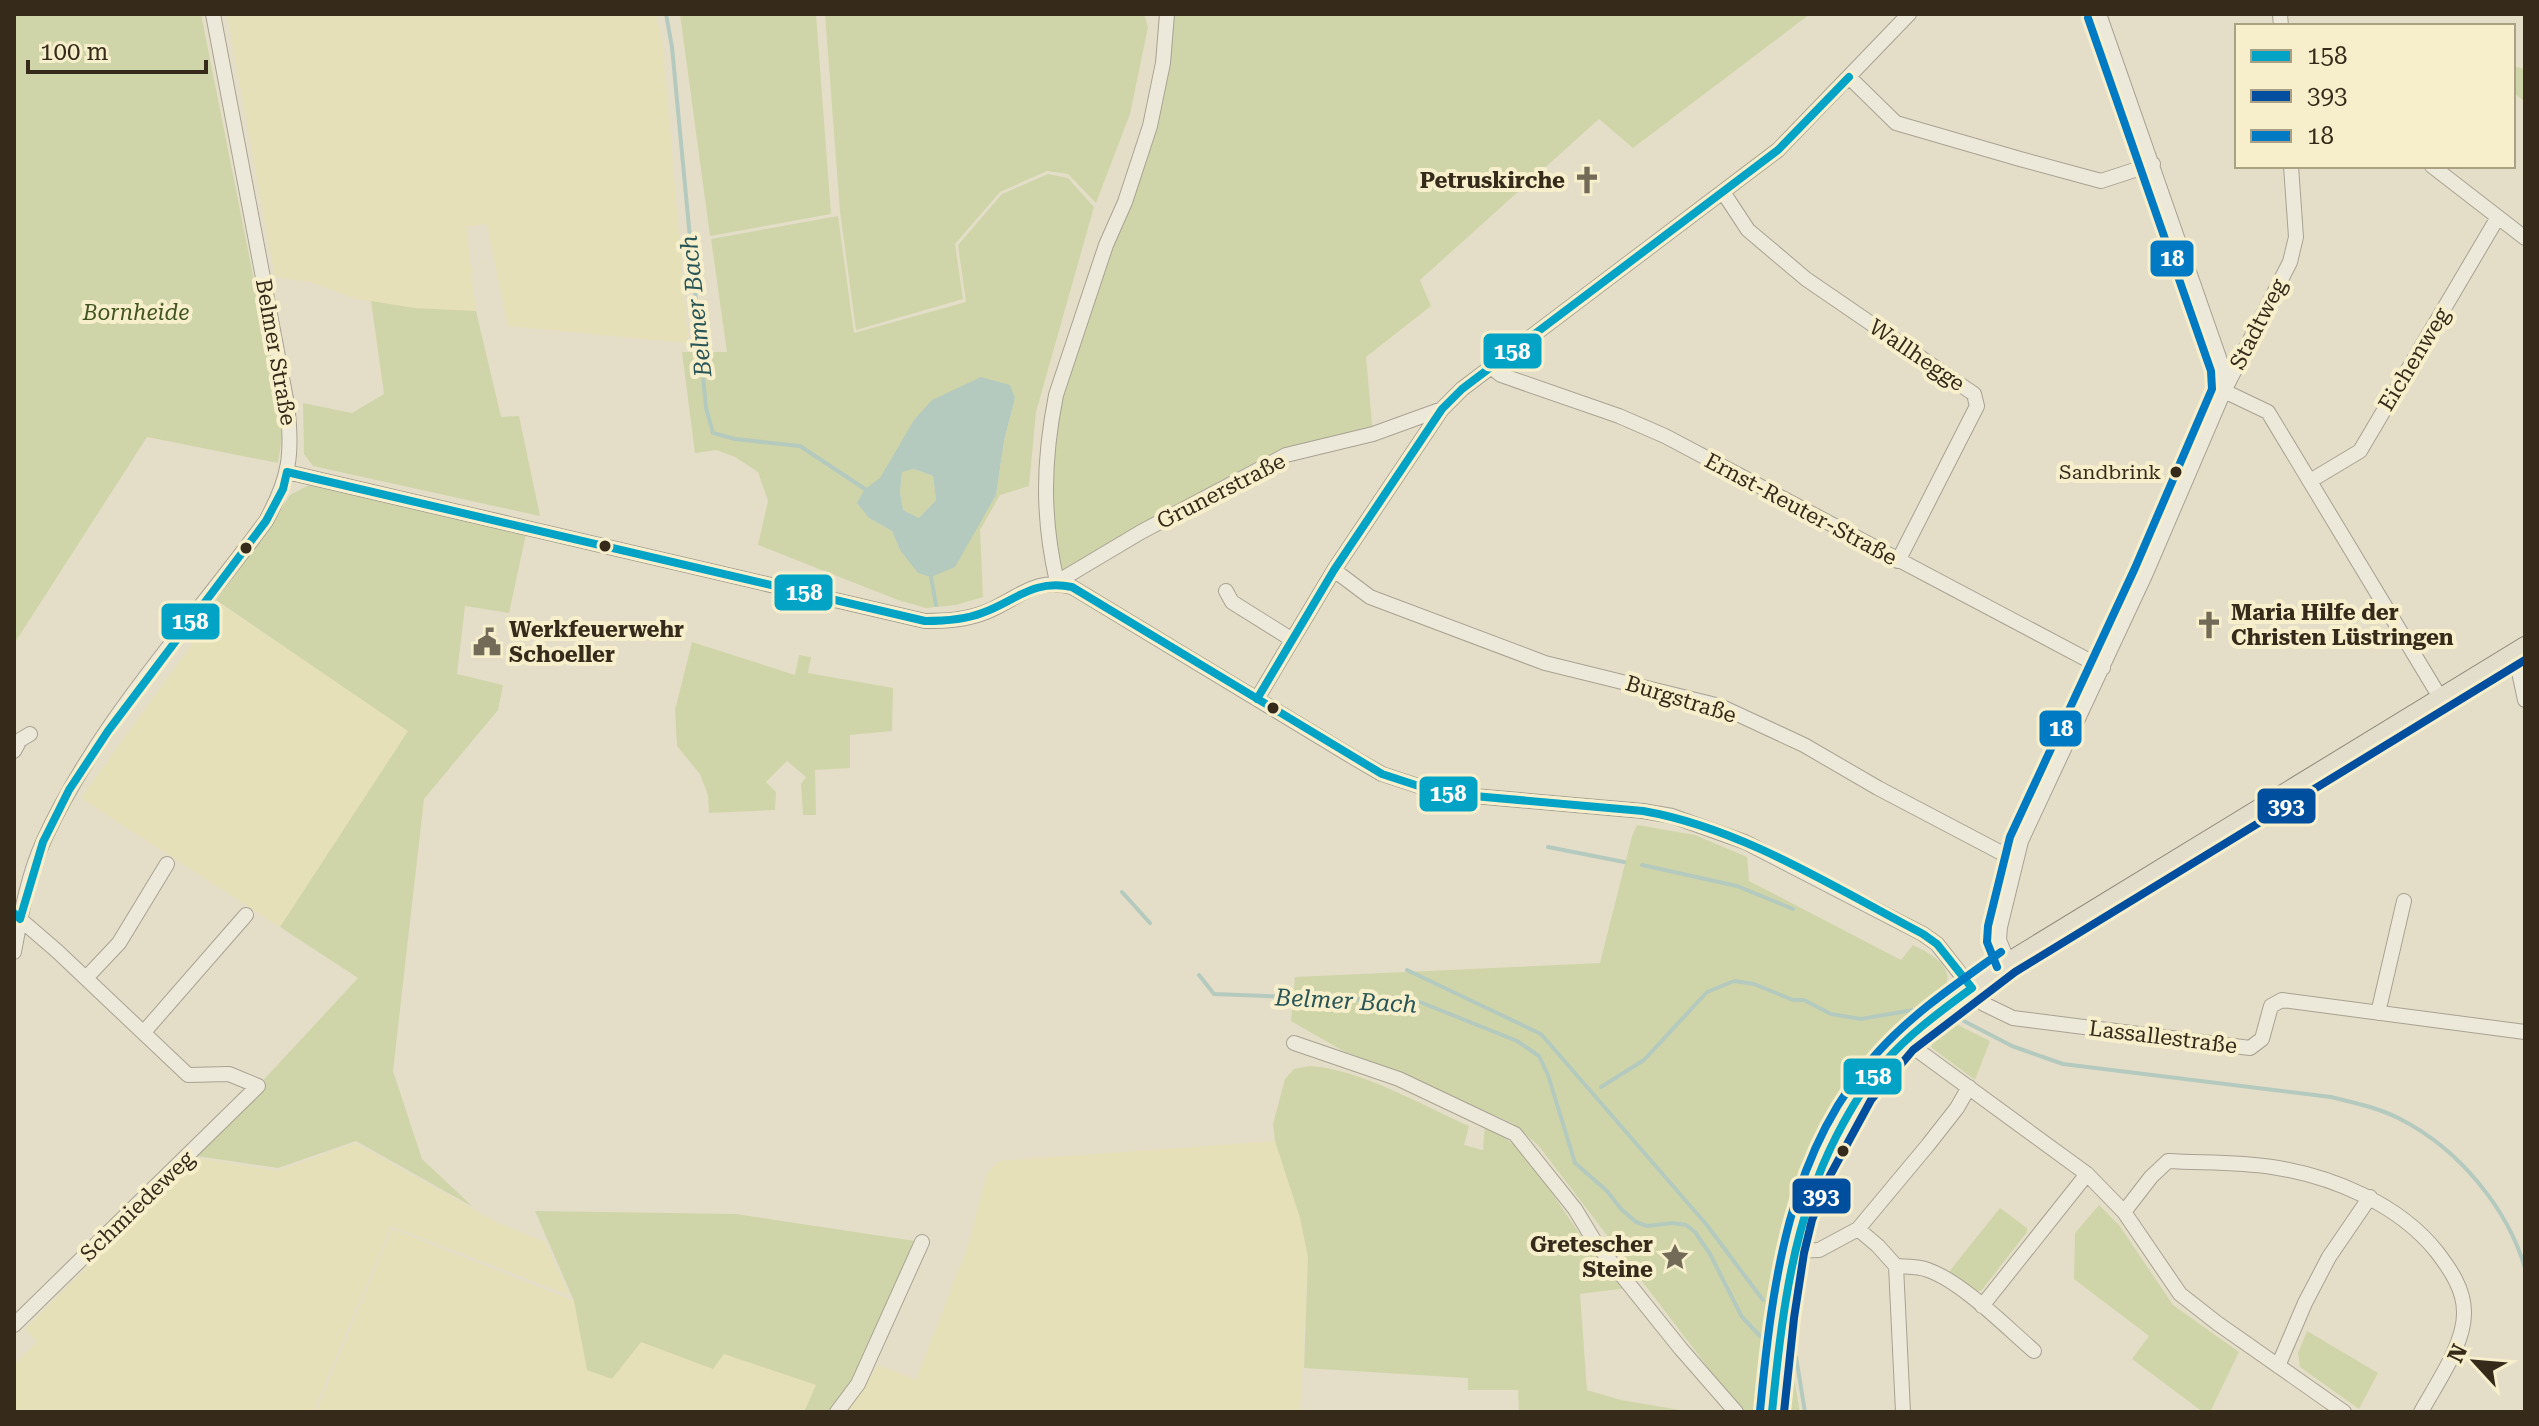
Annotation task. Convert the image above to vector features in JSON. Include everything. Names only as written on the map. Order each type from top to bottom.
[{"type":"main road","points":[[1772,1412],[1792,1251],[1816,1176],[1861,1093],[1905,1041],[2008,962],[2520,650]]},
{"type":"street","name":"Belmer Straße","points":[[14,952],[17,916],[43,842],[69,790],[108,731],[266,521],[283,489],[287,472],[291,438],[287,404],[213,14]]},
{"type":"street","points":[[1167,14],[1163,63],[1150,126],[1056,395],[1044,481],[1047,540],[1057,582],[1072,587],[1382,774],[1425,789],[1672,816],[1745,842],[1923,934],[1937,944],[1972,988]]},
{"type":"street","points":[[1257,699],[1334,570],[1442,409],[1491,367],[1778,150],[1909,14]]},
{"type":"street","points":[[2099,14],[2223,369],[2224,391],[2268,412],[2441,699]]},
{"type":"street","points":[[1849,77],[1896,123],[2020,159],[2101,181],[2153,164]]},
{"type":"street","name":"Stadtweg","points":[[2008,962],[1999,940],[2021,841],[2103,668],[2224,391],[2290,262],[2296,237],[2291,168]]},
{"type":"street","points":[[2435,168],[2525,238]]},
{"type":"street","name":"Wallhegge","points":[[1723,192],[1748,230],[1806,279],[1974,394],[1977,406],[1898,561]]},
{"type":"street","name":"Eichenweg","points":[[2310,481],[2360,451],[2498,217]]},
{"type":"street","name":"Ernst-Reuter-Straße","points":[[1491,367],[1501,375],[1619,416],[1665,436],[2103,668]]},
{"type":"street","name":"Grunerstraße","points":[[287,472],[925,621],[956,620],[986,612],[1037,585],[1057,582],[1141,532],[1286,455],[1373,434],[1442,409]]},
{"type":"street","name":"Burgstraße","points":[[1334,570],[1370,597],[1545,663],[1720,706],[1804,745],[2015,860]]},
{"type":"street","points":[[1226,591],[1232,602],[1291,639]]},
{"type":"street","points":[[2520,650],[2525,700]]},
{"type":"street","points":[[14,751],[20,740],[30,734]]},
{"type":"street","points":[[86,978],[119,943],[167,864]]},
{"type":"street","points":[[2378,1013],[2404,901]]},
{"type":"street","points":[[17,916],[144,1032],[246,915]]},
{"type":"street","name":"Lassallestraße","points":[[1972,988],[1984,1004],[2013,1018],[2250,1048],[2262,1039],[2271,1006],[2282,1000],[2525,1032]]},
{"type":"street","name":"Schmiedeweg","points":[[14,1325],[258,1086],[229,1074],[188,1075],[144,1032]]},
{"type":"street","points":[[1905,1041],[2087,1174],[2124,1212],[2180,1294],[2344,1412]]},
{"type":"street","points":[[1294,1043],[1399,1079],[1515,1134],[1575,1209],[1595,1242],[1736,1412]]},
{"type":"street","points":[[1792,1251],[1819,1250],[1858,1229],[1957,1108],[1969,1087]]},
{"type":"street","points":[[2124,1212],[2151,1177],[2168,1161],[2275,1167],[2370,1197],[2409,1223],[2429,1242],[2454,1274],[2464,1310],[2462,1335],[2421,1412]]},
{"type":"street","points":[[1982,1306],[2087,1174]]},
{"type":"street","points":[[2278,1366],[2329,1257],[2370,1197]]},
{"type":"street","points":[[1858,1229],[1896,1266],[1903,1412]]},
{"type":"street","points":[[837,1412],[858,1384],[922,1242]]},
{"type":"street","points":[[1896,1266],[1925,1268],[1942,1276],[2034,1351]]},
{"type":"shaded area","points":[[227,14],[656,14],[663,47],[688,343],[508,326],[487,224],[466,227],[476,311],[414,308],[356,299],[311,282],[275,277]]},
{"type":"shaded area","points":[[981,377],[1010,385],[1015,398],[1004,441],[996,495],[955,567],[931,577],[918,573],[900,550],[892,531],[869,518],[857,503],[865,489],[880,478],[914,420],[932,400]],"holes":[[[914,469],[933,476],[936,500],[919,518],[903,510],[900,492],[902,472]]]},
{"type":"shaded area","points":[[221,604],[408,731],[280,927],[81,798]]},
{"type":"shaded area","points":[[1275,1141],[1300,1218],[1308,1257],[1300,1412],[843,1412],[879,1365],[916,1380],[968,1246],[987,1174],[999,1161]]},
{"type":"shaded area","points":[[355,1143],[498,1223],[545,1242],[569,1295],[391,1226],[313,1412],[14,1412],[14,1365],[37,1342],[25,1329],[197,1158],[277,1171]]},
{"type":"shaded area","points":[[392,1229],[574,1301],[587,1370],[612,1379],[641,1342],[713,1369],[724,1354],[816,1385],[804,1412],[316,1412]]},
{"type":"green space","name":"Bornheide","points":[[14,14],[201,14],[276,391],[282,438],[278,463],[147,437],[14,644]]},
{"type":"green space","points":[[680,14],[816,14],[831,214],[710,236]]},
{"type":"green space","points":[[825,14],[1144,14],[1148,27],[1130,114],[1096,203],[1068,174],[1047,171],[1000,192],[955,244],[963,299],[856,330],[840,212]]},
{"type":"green space","points":[[1167,14],[1810,14],[1633,148],[1599,119],[1420,280],[1431,306],[1366,357],[1373,434],[1286,455],[1057,582],[1047,540],[1052,417],[1150,126]]},
{"type":"green space","points":[[2515,66],[2525,69],[2525,102],[2515,94]]},
{"type":"green space","points":[[1048,174],[1068,178],[1094,207],[1036,412],[1029,486],[1000,495],[980,530],[983,597],[956,605],[926,608],[758,545],[768,501],[758,472],[735,457],[716,450],[695,453],[682,352],[727,352],[711,239],[838,216],[854,333],[966,302],[958,245],[1002,194]],"holes":[[[1015,398],[1004,441],[996,495],[977,527],[900,550],[892,531],[869,518],[865,489]]]},
{"type":"green space","points":[[371,301],[414,308],[476,311],[501,417],[519,416],[540,516],[313,466],[304,454],[303,403],[352,413],[384,394]]},
{"type":"green space","points":[[914,469],[933,476],[936,500],[919,518],[903,510],[900,492],[902,471]]},
{"type":"green space","points":[[309,485],[526,534],[509,613],[465,606],[457,674],[503,685],[498,710],[424,799],[393,1071],[422,1159],[473,1207],[356,1141],[278,1168],[189,1155],[358,978],[280,927],[408,731],[216,600],[290,495]]},
{"type":"green space","points":[[692,642],[795,675],[799,655],[811,657],[808,673],[893,688],[892,731],[850,735],[850,768],[815,770],[816,815],[803,815],[801,784],[806,777],[787,761],[766,782],[776,792],[775,810],[709,813],[708,795],[700,774],[677,746],[675,710]]},
{"type":"green space","points":[[1637,825],[1695,835],[1747,857],[1749,881],[1901,960],[1913,945],[1937,959],[1947,975],[1944,990],[1936,999],[1872,1051],[1808,1171],[1781,1242],[1770,1291],[1759,1412],[1742,1412],[1538,1145],[1512,1123],[1343,1051],[1291,1021],[1295,977],[1600,963]]},
{"type":"green space","points":[[1947,1023],[1958,1025],[1990,1041],[1975,1080],[1932,1048],[1931,1038]]},
{"type":"green space","points":[[1310,1066],[1371,1081],[1469,1126],[1464,1145],[1483,1150],[1485,1124],[1524,1152],[1581,1236],[1627,1288],[1580,1294],[1587,1390],[1621,1400],[1692,1412],[1519,1412],[1518,1390],[1468,1390],[1468,1378],[1304,1368],[1308,1257],[1273,1124],[1285,1079],[1294,1069]]},
{"type":"green space","points":[[2099,1205],[2119,1225],[2173,1305],[2239,1352],[2210,1412],[2203,1412],[2132,1359],[2149,1336],[2074,1279],[2075,1233]]},
{"type":"green space","points":[[2000,1208],[2027,1228],[2027,1232],[1981,1291],[1975,1292],[1948,1273]]},
{"type":"green space","points":[[535,1211],[736,1214],[922,1242],[837,1412],[804,1412],[816,1385],[724,1354],[713,1369],[641,1342],[612,1379],[587,1370],[574,1301]]},
{"type":"green space","points":[[2307,1331],[2378,1373],[2359,1409],[2300,1367],[2298,1353]]},
{"type":"green space","points":[[1788,1364],[1792,1367],[1800,1412],[1783,1412]]},
{"type":"waterway","name":"Belmer Bach","points":[[666,14],[672,47],[706,408],[713,433],[735,439],[800,446],[865,489]]},
{"type":"waterway","name":"Belmer Bach","points":[[931,577],[936,605]]},
{"type":"waterway","points":[[1548,847],[1624,862]]},
{"type":"waterway","points":[[1642,865],[1737,886],[1793,909]]},
{"type":"waterway","name":"Belmer Bach","points":[[1122,892],[1150,923]]},
{"type":"waterway","points":[[1407,970],[1541,1034],[1706,1224],[1763,1300]]},
{"type":"waterway","name":"Belmer Bach","points":[[1199,975],[1214,994],[1420,1002],[1517,1041],[1539,1056],[1548,1075],[1575,1163],[1636,1222],[1647,1226],[1686,1225],[1695,1232],[1710,1254],[1742,1317],[1762,1338],[1773,1344]]},
{"type":"waterway","points":[[1601,1087],[1644,1060],[1707,992],[1734,981],[1754,984],[1793,1000],[1804,1000],[1831,1014],[1861,1019],[1913,1010]]},
{"type":"waterway","points":[[1960,1019],[2012,1046],[2063,1064],[2331,1097],[2394,1116],[2423,1132],[2461,1163],[2478,1182],[2506,1223],[2525,1268]]},
{"type":"waterway","name":"Belmer Bach","points":[[1784,1350],[1796,1357],[1805,1412]]},
{"type":"transit line","name":"18","points":[[1997,967],[1987,942],[1988,926],[2010,837],[2135,568],[2212,389],[2211,371],[2088,18]]},
{"type":"transit line","name":"158","points":[[1257,699],[1334,570],[1442,409],[1462,389],[1778,150],[1849,77]]},
{"type":"transit line","name":"158","points":[[14,913],[20,919],[43,842],[69,790],[108,731],[266,521],[283,489],[287,472],[925,621],[954,620],[975,615],[1046,586],[1072,587],[1382,774],[1440,793],[1643,811],[1680,819],[1752,845],[1822,879],[1937,944],[1972,988],[1894,1052],[1864,1088],[1837,1135],[1809,1201],[1799,1235],[1785,1305],[1772,1412]]},
{"type":"transit line","name":"393","points":[[1784,1412],[1794,1318],[1812,1220],[1827,1181],[1871,1100],[1913,1050],[2015,972],[2525,660]]},
{"type":"transit line","name":"18","points":[[1760,1411],[1779,1268],[1804,1175],[1823,1131],[1848,1090],[1878,1052],[1936,999],[2001,952]]},
{"type":"place","name":"Petruskirche","points":[[1587,180]]},
{"type":"place","name":"Sandbrink","points":[[2176,472]]},
{"type":"place","name":"Maria Hilfe der Christen Lüstringen","points":[[2209,625]]},
{"type":"place","name":"Werkfeuerwehr Schoeller","points":[[487,642]]},
{"type":"place","name":"Gretescher Steine","points":[[1675,1257]]}]
